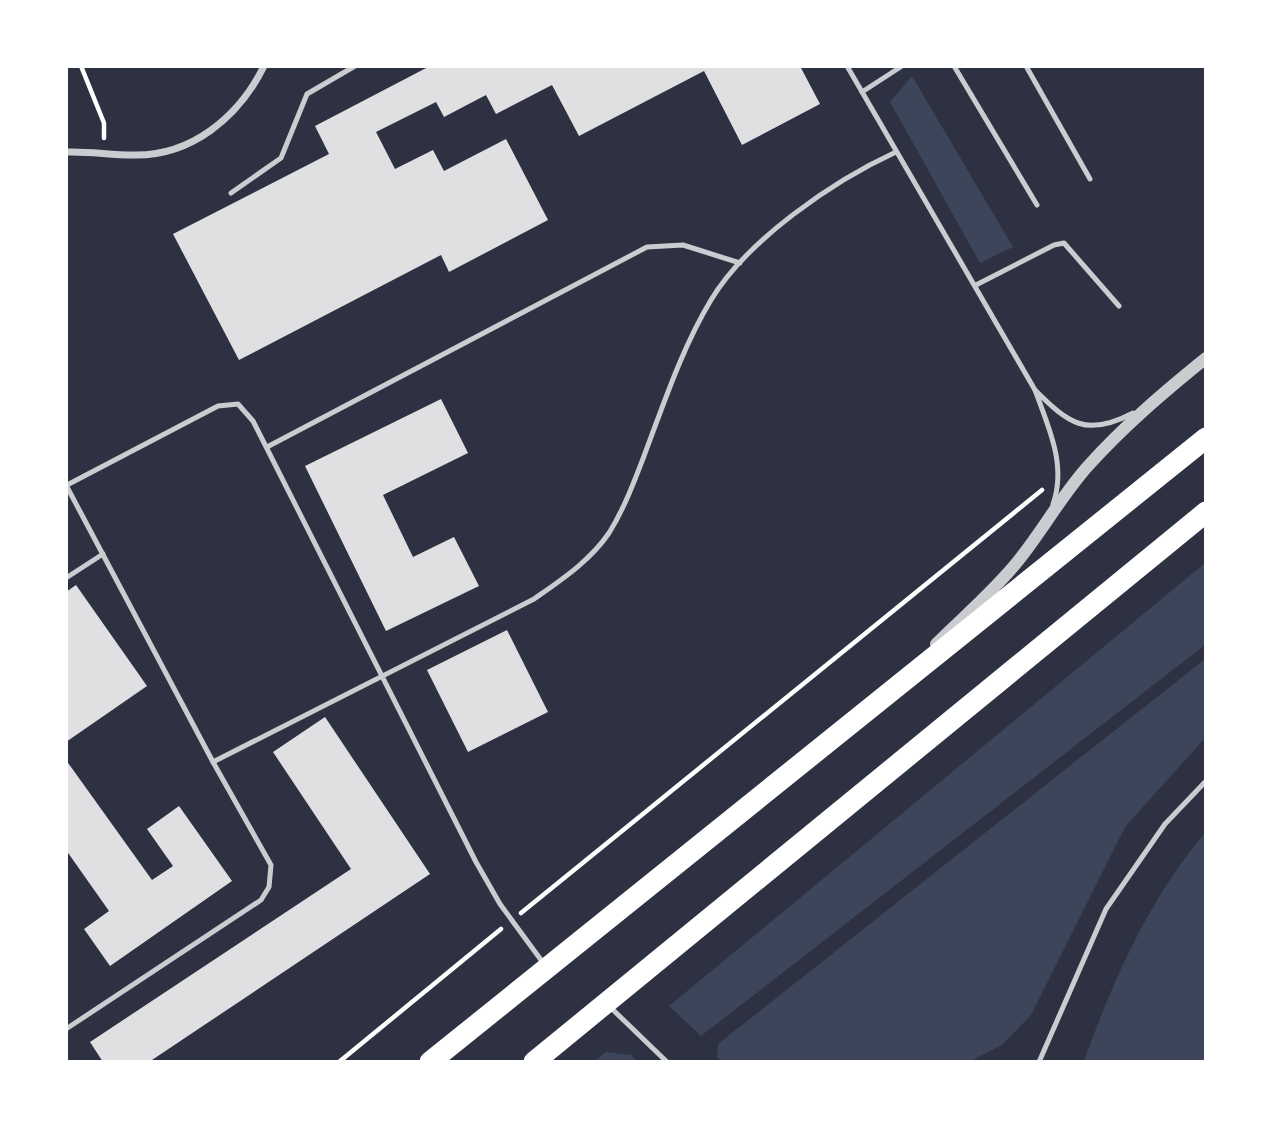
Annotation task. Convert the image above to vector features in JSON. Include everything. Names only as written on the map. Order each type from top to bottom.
[{"type":"highway","points":[[430,1062],[1206,438]]},
{"type":"highway","points":[[534,1062],[1206,512]]},
{"type":"street","points":[[66,152],[153,155],[180,148],[221,124],[257,80],[264,66]]},
{"type":"street","points":[[867,710],[1004,578],[1086,468],[1145,407],[1206,358]]},
{"type":"lane","points":[[231,193],[281,158],[307,94],[355,66]]},
{"type":"lane","points":[[847,66],[1035,390],[1052,440],[1059,477],[1057,493],[1047,520]]},
{"type":"lane","points":[[862,92],[902,66]]},
{"type":"lane","points":[[954,66],[1037,205]]},
{"type":"lane","points":[[1026,66],[1090,179]]},
{"type":"lane","points":[[213,762],[534,599],[574,571],[608,534],[629,493],[679,365],[712,299],[740,263],[807,204],[861,168],[896,152]]},
{"type":"lane","points":[[976,285],[1054,245],[1064,243],[1119,306]]},
{"type":"lane","points":[[267,447],[647,247],[683,245],[740,263]]},
{"type":"lane","points":[[1035,390],[1061,415],[1073,423],[1088,426],[1123,419],[1145,407]]},
{"type":"lane","points":[[66,1029],[261,900],[269,887],[271,865],[213,762],[67,485],[218,406],[238,404],[253,421],[476,862],[512,920],[546,967]]},
{"type":"lane","points":[[66,578],[103,554]]},
{"type":"lane","points":[[1040,1062],[1106,909],[1165,824],[1206,781]]},
{"type":"lane","points":[[605,1003],[667,1062]]},
{"type":"path","points":[[81,66],[104,123],[104,153]]},
{"type":"path","points":[[339,1062],[1059,477]]},
{"type":"shaded area","points":[[912,76],[1013,247],[980,263],[890,102]]},
{"type":"shaded area","points":[[1205,563],[1205,645],[701,1036],[669,1006]]},
{"type":"shaded area","points":[[1205,659],[1205,738],[1125,827],[1031,1015],[1002,1045],[969,1062],[724,1062],[717,1057],[718,1044]]},
{"type":"shaded area","points":[[1205,833],[1205,1061],[1084,1061],[1107,1000],[1134,941],[1167,885]]},
{"type":"shaded area","points":[[606,1052],[632,1055],[636,1061],[595,1061]]},
{"type":"building","points":[[430,66],[800,66],[820,104],[742,145],[704,71],[579,136],[552,85],[496,114],[486,95],[444,117],[436,102],[376,132],[395,169],[433,150],[444,171],[506,139],[548,220],[449,272],[441,255],[239,360],[173,234],[329,154],[315,126]]},
{"type":"building","points":[[441,399],[468,453],[383,495],[413,557],[454,537],[479,586],[386,631],[305,466]]},
{"type":"building","points":[[76,585],[147,686],[66,742],[66,592]]},
{"type":"building","points":[[507,630],[548,712],[468,752],[427,670]]},
{"type":"building","points":[[325,717],[430,874],[149,1062],[103,1062],[90,1042],[351,869],[273,752]]},
{"type":"building","points":[[66,760],[152,880],[173,866],[147,829],[179,806],[232,881],[110,966],[84,929],[109,911],[66,850]]}]
